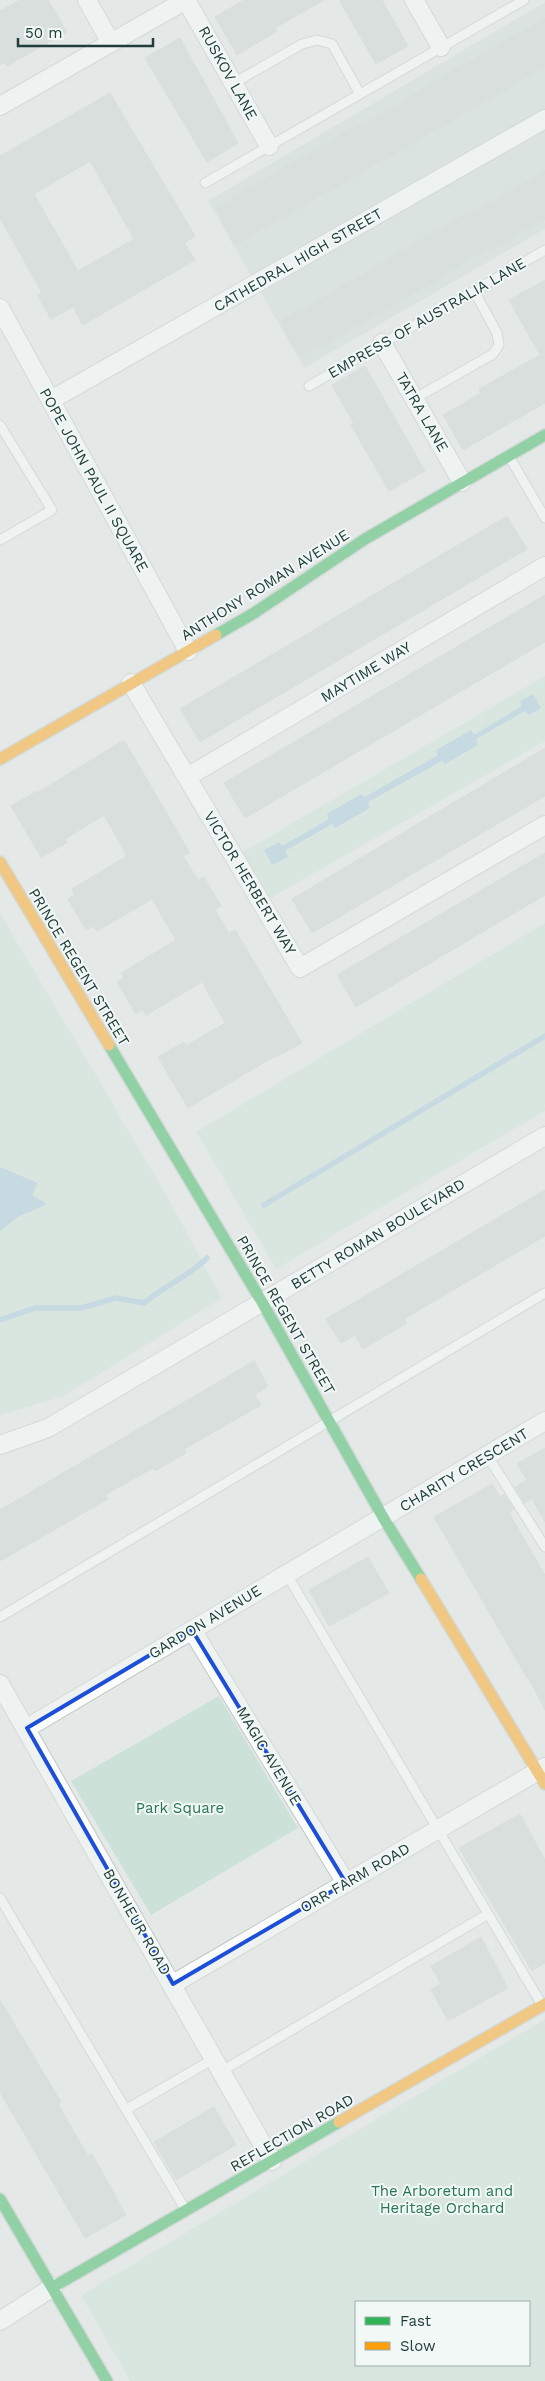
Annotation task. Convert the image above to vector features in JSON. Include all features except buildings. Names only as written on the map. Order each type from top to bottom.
[{"type":"street","points":[[87,0],[111,43]]},
{"type":"street","points":[[0,106],[186,0]]},
{"type":"street","name":"RUSKOV LANE","points":[[186,0],[269,146]]},
{"type":"street","points":[[414,0],[441,47]]},
{"type":"street","name":"CATHEDRAL HIGH STREET","points":[[51,400],[545,119]]},
{"type":"street","name":"POPE JOHN PAUL II SQUARE","points":[[0,308],[188,651]]},
{"type":"street","name":"TATRA LANE","points":[[382,343],[462,482]]},
{"type":"street","name":"ANTHONY ROMAN AVENUE","points":[[0,760],[254,613],[365,539],[545,435]]},
{"type":"street","name":"MAYTIME WAY","points":[[187,777],[545,566]]},
{"type":"street","name":"VICTOR HERBERT WAY","points":[[131,683],[300,968],[545,825]]},
{"type":"street","name":"PRINCE REGENT STREET","points":[[0,862],[262,1302],[384,1519],[543,1774]]},
{"type":"street","name":"BETTY ROMAN BOULEVARD","points":[[0,1445],[48,1428],[545,1136]]},
{"type":"street","name":"CHARITY CRESCENT","points":[[384,1519],[545,1421]]},
{"type":"street","name":"GARDON AVENUE","points":[[27,1728],[286,1573],[384,1519]]},
{"type":"street","name":"MAGIC AVENUE","points":[[192,1630],[346,1883]]},
{"type":"street","name":"BONHEUR ROAD","points":[[0,1684],[173,1984],[272,2161]]},
{"type":"street","name":"ORR FARM ROAD","points":[[173,1984],[437,1830],[543,1774]]},
{"type":"street","name":"REFLECTION ROAD","points":[[53,2287],[544,2005]]},
{"type":"street","points":[[0,2199],[108,2381]]},
{"type":"street","points":[[0,2321],[53,2287]]},
{"type":"lane","points":[[205,183],[524,0]]},
{"type":"lane","points":[[234,83],[302,44],[317,40],[332,44],[360,94]]},
{"type":"lane","name":"EMPRESS OF AUSTRALIA LANE","points":[[309,386],[545,250]]},
{"type":"lane","points":[[414,399],[493,354],[499,345],[497,333],[474,291]]},
{"type":"lane","points":[[0,425],[52,510],[0,540]]},
{"type":"lane","points":[[509,456],[545,518]]},
{"type":"lane","points":[[0,1617],[545,1293]]},
{"type":"lane","points":[[487,1455],[545,1547]]},
{"type":"lane","points":[[286,1573],[437,1830],[544,2005]]},
{"type":"lane","points":[[0,1898],[187,2211]]},
{"type":"lane","points":[[126,2109],[218,2065],[488,1914]]},
{"type":"highlighted area","points":[[192,1630],[346,1883],[173,1984],[27,1728]]},
{"type":"shaded area","points":[[545,2],[545,229],[304,368],[208,201]]},
{"type":"green space","points":[[545,676],[545,741],[269,899],[241,853]]},
{"type":"green space","points":[[0,913],[163,1189],[222,1298],[64,1396],[0,1415]]},
{"type":"green space","points":[[545,923],[545,1111],[276,1269],[196,1132]]},
{"type":"green space","name":"Park Square","points":[[219,1696],[298,1828],[151,1915],[71,1781]]},
{"type":"green space","name":"The Arboretum and Heritage Orchard","points":[[545,2019],[545,2381],[130,2381],[81,2295]]},
{"type":"water","points":[[533,694],[541,708],[529,715],[525,711],[476,739],[478,745],[445,764],[442,761],[368,802],[370,808],[335,828],[332,824],[285,851],[288,857],[272,865],[264,850],[279,842],[282,846],[329,819],[327,814],[361,794],[365,797],[438,755],[436,750],[471,730],[474,735],[522,706],[520,701]]},
{"type":"water","points":[[0,1167],[38,1183],[32,1195],[47,1204],[18,1217],[0,1231]]},
{"type":"waterway","points":[[264,1205],[545,1036]]},
{"type":"waterway","points":[[0,1320],[35,1308],[81,1308],[116,1298],[144,1303],[192,1271],[207,1258]]},
{"type":"traffic: fast","points":[[216,635],[254,613],[365,539],[545,435]]},
{"type":"traffic: fast","points":[[109,1045],[262,1302],[384,1519],[421,1579]]},
{"type":"traffic: fast","points":[[53,2287],[339,2122]]},
{"type":"traffic: fast","points":[[0,2199],[107,2381]]},
{"type":"traffic: slow","points":[[0,759],[216,635]]},
{"type":"traffic: slow","points":[[0,862],[109,1045]]},
{"type":"traffic: slow","points":[[421,1579],[545,1784]]},
{"type":"traffic: slow","points":[[339,2122],[545,2004]]}]
